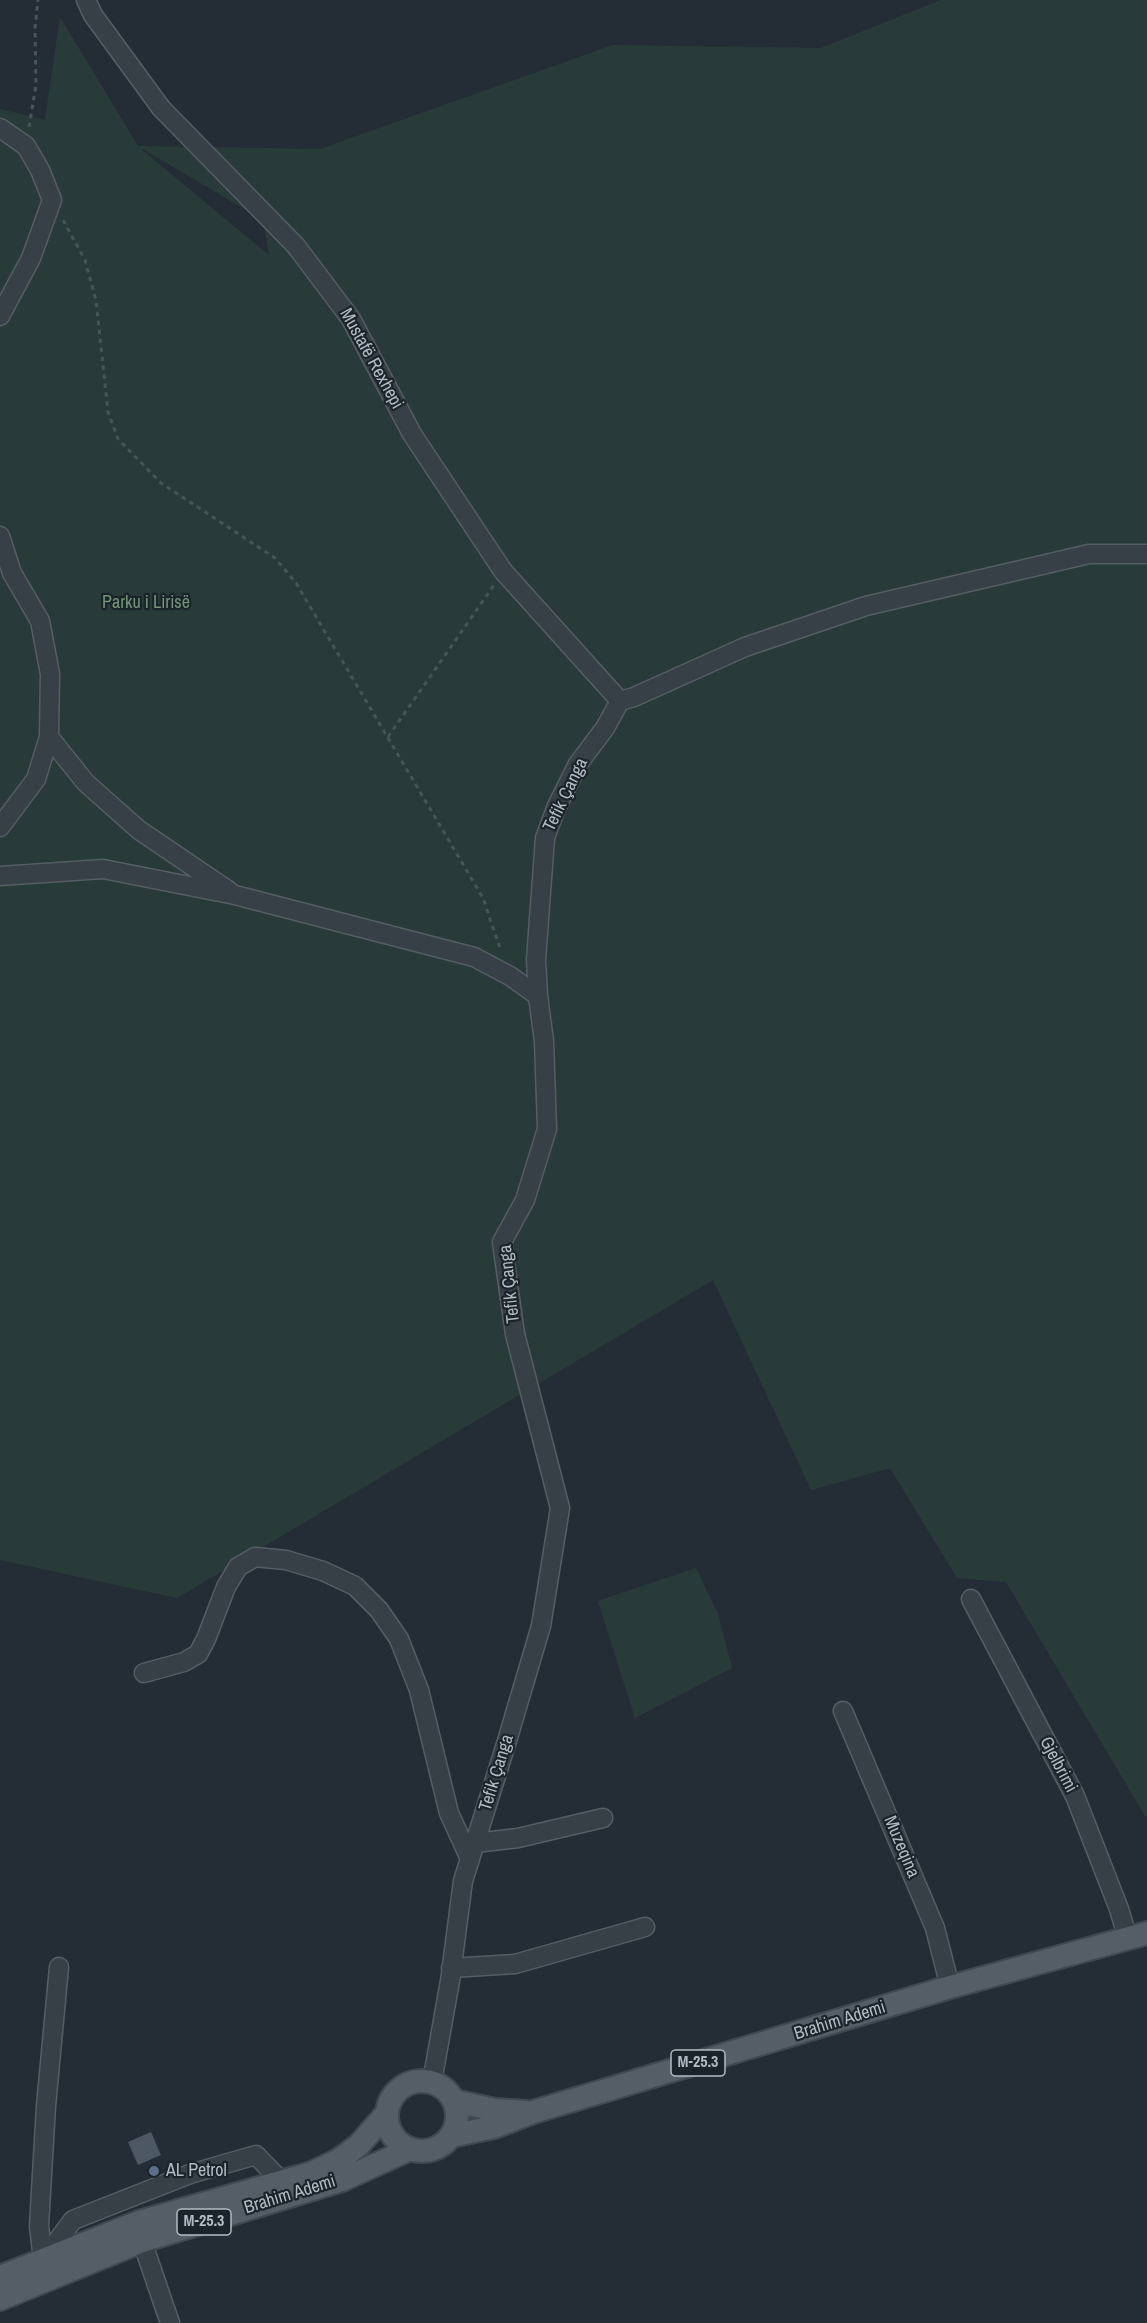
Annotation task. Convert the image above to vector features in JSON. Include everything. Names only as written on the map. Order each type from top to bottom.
[{"type":"main road","name":"Brahim Ademi","points":[[451,2136],[494,2127],[533,2112],[950,1988],[1138,1936]]},
{"type":"main road","points":[[421,2080],[432,2082],[444,2088],[454,2100],[457,2117],[451,2136],[435,2148],[419,2151],[410,2149],[396,2139],[391,2132],[387,2113],[392,2097],[405,2085],[421,2080]]},
{"type":"main road","name":"Brahim Ademi","points":[[454,2100],[495,2110],[533,2112]]},
{"type":"main road","name":"Brahim Ademi","points":[[0,2277],[139,2222],[312,2173],[339,2160],[358,2145],[387,2113]]},
{"type":"main road","name":"Brahim Ademi","points":[[0,2299],[142,2241],[342,2180],[410,2149]]},
{"type":"street","name":"Mustafë Rexhepi","points":[[86,0],[93,15],[161,108],[296,246],[351,319],[412,434],[503,571],[620,701]]},
{"type":"street","points":[[0,128],[26,146],[40,170],[52,200],[31,258],[0,316]]},
{"type":"street","points":[[0,537],[12,573],[40,621],[50,674],[49,737],[36,779],[0,827]]},
{"type":"street","points":[[620,701],[634,697],[745,647],[866,606],[1089,554],[1147,554]]},
{"type":"street","name":"Tefik Çanga","points":[[432,2082],[463,1881],[541,1626],[560,1508],[515,1334],[502,1242],[525,1200],[547,1129],[544,1041],[536,960],[545,838],[556,808],[578,764],[620,701]]},
{"type":"street","points":[[49,737],[86,783],[139,830],[235,895]]},
{"type":"street","points":[[0,876],[103,869],[235,895],[474,957],[510,976],[538,996]]},
{"type":"street","points":[[144,1673],[184,1662],[198,1654],[226,1587],[238,1566],[255,1557],[286,1560],[323,1570],[355,1586],[379,1610],[399,1639],[419,1690],[449,1813],[472,1851]]},
{"type":"street","name":"Gjelbrimi","points":[[971,1599],[1075,1796],[1119,1910],[1138,1936]]},
{"type":"street","name":"Muzeqina","points":[[843,1711],[935,1928],[950,1988]]},
{"type":"street","name":"Tefik Çanga","points":[[472,1851],[603,1818]]},
{"type":"street","points":[[451,1968],[515,1964],[645,1927]]},
{"type":"street","points":[[43,2260],[39,2226],[44,2128],[58,1967]]},
{"type":"street","points":[[43,2260],[73,2220],[190,2174],[256,2155],[281,2181]]},
{"type":"street","points":[[142,2241],[170,2323]]},
{"type":"path","points":[[26,146],[36,85],[35,28],[38,0]]},
{"type":"path","points":[[52,200],[85,260],[96,300],[108,412],[118,439],[161,483],[275,558],[296,583],[483,898],[510,976]]},
{"type":"path","points":[[388,738],[503,571]]},
{"type":"green space","name":"Parku i Lirisë","points":[[941,0],[1147,0],[1147,1816],[1006,1582],[957,1578],[890,1468],[811,1490],[713,1280],[177,1598],[0,1560],[0,109],[45,120],[60,17],[138,146],[320,149],[613,45],[821,48]],"holes":[[[143,149],[263,220],[269,255],[142,150]]]},
{"type":"green space","points":[[696,1568],[718,1614],[732,1668],[635,1718],[598,1601]]},
{"type":"building","points":[[151,2132],[161,2155],[138,2165],[128,2142]]},
{"type":"place","name":"AL Petrol","points":[[154,2171]]}]
